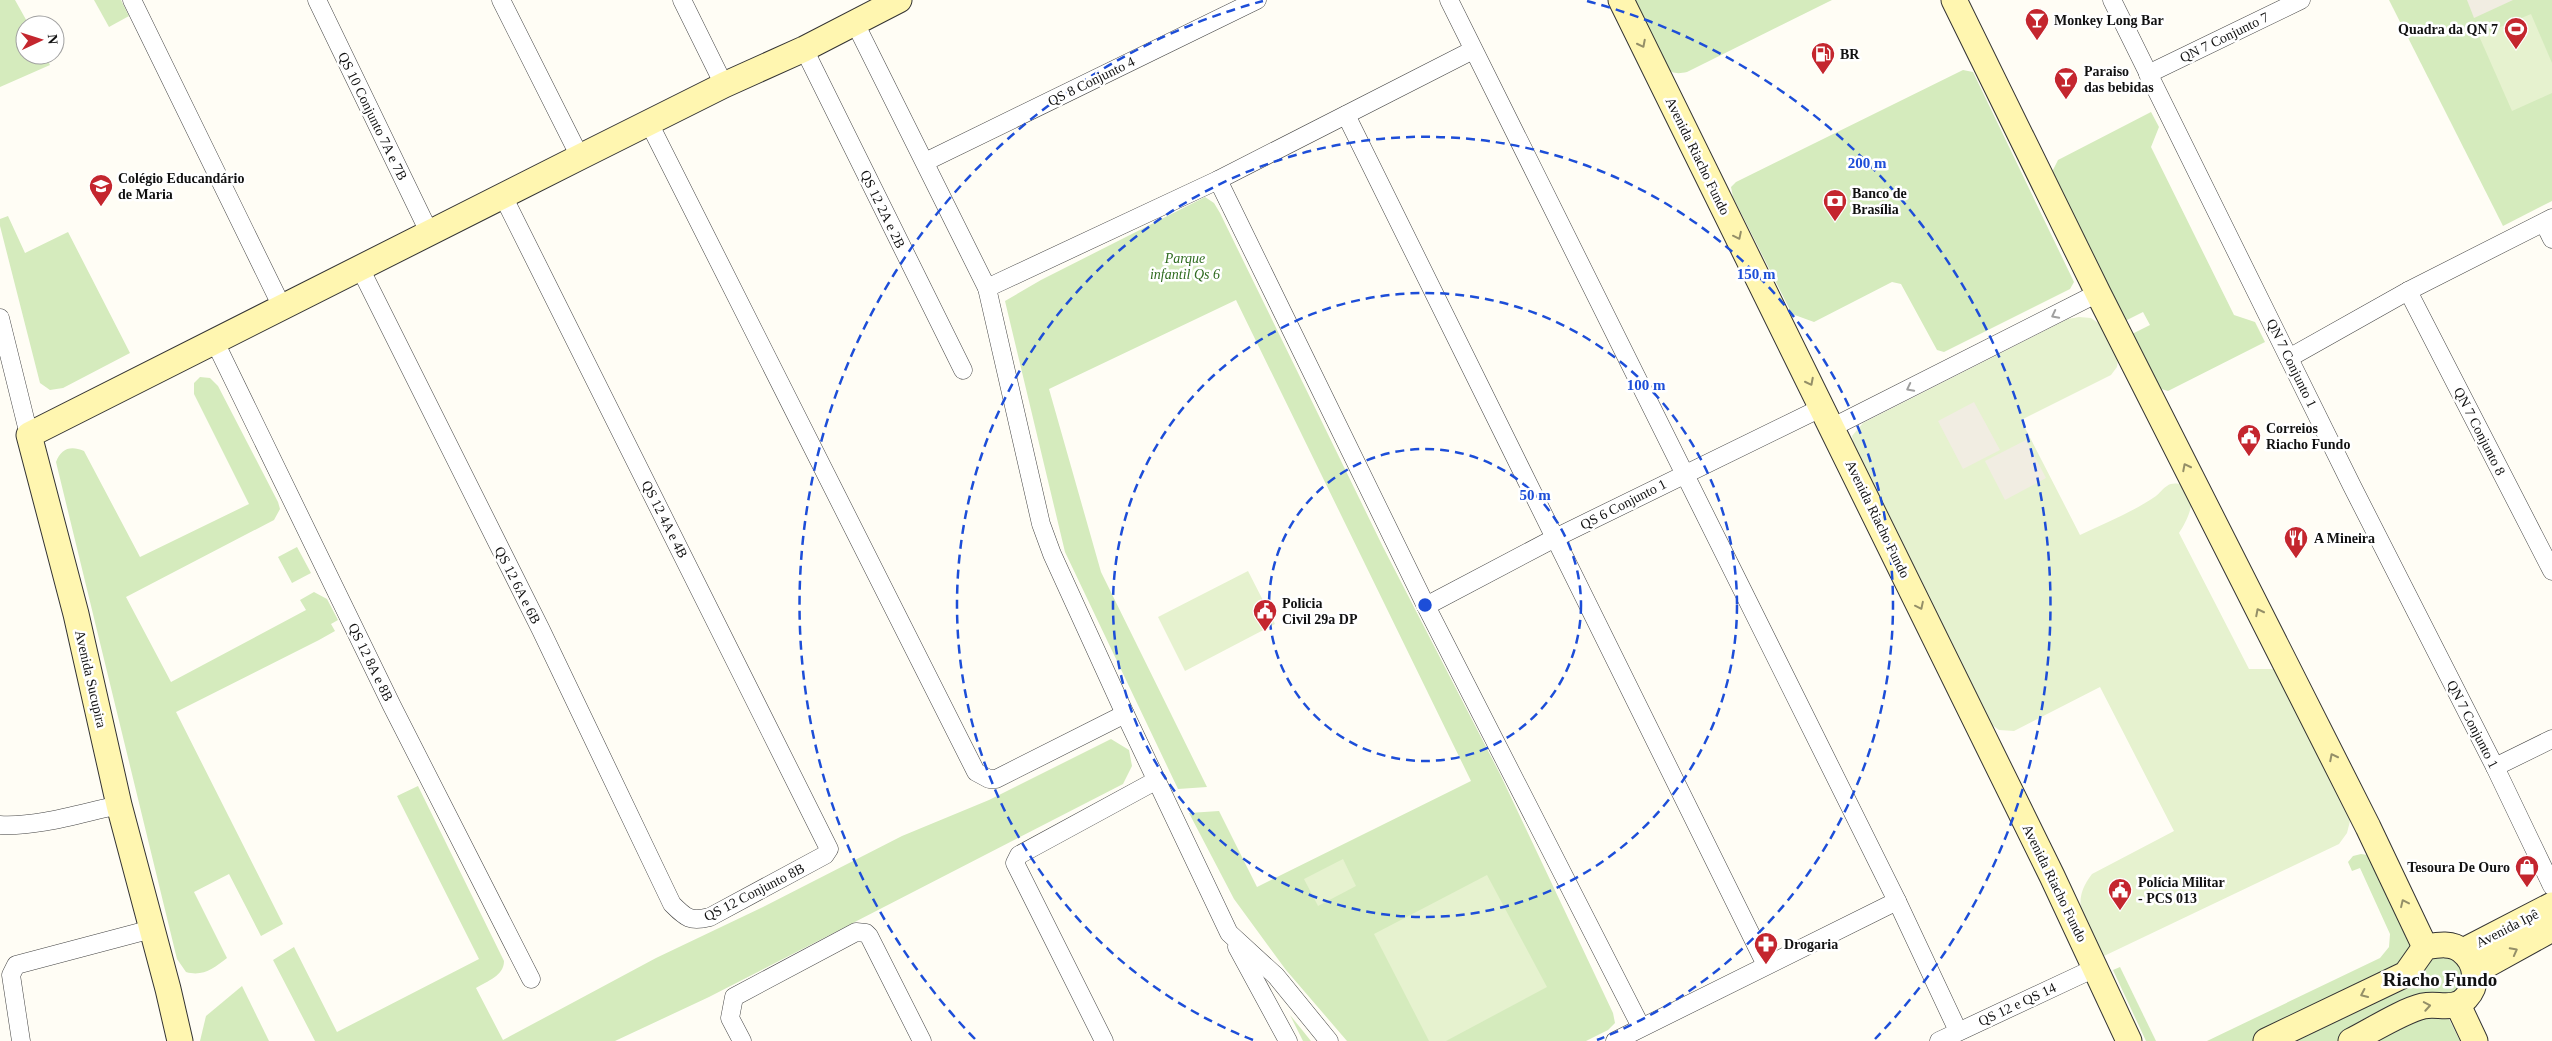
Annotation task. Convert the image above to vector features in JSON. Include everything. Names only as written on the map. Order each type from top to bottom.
[{"type":"street","points":[[132,0],[282,307]]},
{"type":"street","name":"QS 10 Conjunto 7A e 7B","points":[[317,0],[429,232]]},
{"type":"street","points":[[500,0],[580,157]]},
{"type":"street","points":[[682,0],[724,85]]},
{"type":"street","points":[[29,435],[429,232],[724,85],[804,49],[899,0]]},
{"type":"street","name":"QS 8 Conjunto 4","points":[[925,162],[1257,0]]},
{"type":"street","points":[[1449,0],[1897,901],[1958,1031]]},
{"type":"street","name":"Avenida Riacho Fundo","points":[[1620,0],[1828,417],[2096,968],[2129,1041]]},
{"type":"street","points":[[1954,0],[2098,293],[2364,818],[2425,947]]},
{"type":"street","name":"QN 7 Conjunto 1","points":[[2112,0],[2289,358],[2495,767],[2552,886]]},
{"type":"street","name":"QN 7 Conjunto 7","points":[[2148,74],[2274,6],[2300,0]]},
{"type":"street","points":[[855,23],[988,288],[1041,524],[1052,554],[1125,714],[1229,933],[1288,1041]]},
{"type":"street","name":"QS 12 2A e 2B","points":[[804,49],[963,370]]},
{"type":"street","points":[[988,288],[1218,180],[1474,50]]},
{"type":"street","points":[[1346,115],[1766,965]]},
{"type":"street","points":[[649,123],[976,772],[989,779],[996,779],[1125,714]]},
{"type":"street","points":[[1218,180],[1426,606],[1641,1027]]},
{"type":"street","name":"QS 12 4A e 4B","points":[[503,196],[827,843]]},
{"type":"street","points":[[2289,358],[2408,291],[2548,220],[2552,239]]},
{"type":"street","name":"QS 12 6A e 6B","points":[[360,268],[541,630],[672,904]]},
{"type":"street","name":"QN 7 Conjunto 8","points":[[2408,291],[2552,570]]},
{"type":"street","name":"QS 6 Conjunto 1","points":[[1426,606],[1555,538],[1685,473],[1828,417],[2098,293]]},
{"type":"street","name":"Avenida Sucupira","points":[[0,318],[76,614],[119,805],[180,1041]]},
{"type":"street","name":"QS 12 8A e 8B","points":[[214,342],[392,706],[531,979]]},
{"type":"street","points":[[2495,767],[2552,739]]},
{"type":"street","points":[[1104,1041],[1015,863],[1019,854],[1157,780]]},
{"type":"street","points":[[0,825],[12,826],[119,805]]},
{"type":"street","name":"QS 12 Conjunto 8B","points":[[672,904],[685,917],[697,920],[710,917],[826,855],[828,850],[827,843]]},
{"type":"street","points":[[1615,1041],[1897,901]]},
{"type":"street","name":"Avenida Ipê","points":[[2462,951],[2552,905]]},
{"type":"street","points":[[21,1041],[11,975],[16,965],[152,929]]},
{"type":"street","name":"Avenida Ipê","points":[[2476,971],[2552,929]]},
{"type":"street","points":[[742,1041],[730,1018],[734,996],[856,932],[866,933],[869,936],[922,1041]]},
{"type":"street","points":[[1229,933],[1276,976],[1329,1041]]},
{"type":"street","points":[[2266,1041],[2406,974],[2425,947],[2445,945],[2462,951],[2476,971],[2473,988],[2458,1005],[2420,1007],[2351,1041]]},
{"type":"street","name":"QS 12 e QS 14","points":[[1939,1041],[2096,968]]},
{"type":"street","points":[[2458,1005],[2475,1041]]},
{"type":"green space","points":[[0,0],[15,0],[23,15],[15,15],[15,65],[50,65],[0,87]]},
{"type":"green space","points":[[94,0],[121,0],[129,16],[109,27]]},
{"type":"green space","points":[[1632,0],[1832,0],[1687,72],[1678,73],[1670,71],[1665,67]]},
{"type":"green space","points":[[2389,0],[2552,0],[2552,201],[2503,226]]},
{"type":"green space","name":"Quadra da QN 7","points":[[2531,14],[2552,63],[2552,93],[2512,111],[2479,36]]},
{"type":"green space","points":[[1963,70],[1973,72],[2074,282],[2070,289],[1944,352],[1937,350],[1901,284],[1892,282],[1814,322],[1792,314],[1733,197],[1731,187],[1736,182]]},
{"type":"green space","points":[[2151,112],[2159,127],[2151,147],[2234,315],[2255,322],[2265,342],[2168,391],[2158,388],[2132,334],[2150,325],[2143,312],[2125,321],[2052,172],[2058,160]]},
{"type":"green space","name":"Parque infantil Qs 6","points":[[1205,197],[1214,203],[1220,213],[1383,547],[1500,774],[1613,1013],[1615,1023],[1608,1030],[1586,1041],[1347,1041],[1286,970],[1234,899],[1189,813],[1219,811],[1257,887],[1471,781],[1236,300],[1049,389],[1101,572],[1207,787],[1178,789],[1065,552],[1005,301],[1041,280]]},
{"type":"green space","points":[[8,216],[25,253],[68,232],[130,353],[63,388],[50,390],[40,383],[0,226],[0,219]]},
{"type":"green space","points":[[2079,317],[2091,318],[2101,325],[2118,359],[2117,367],[2111,375],[2021,420],[2080,535],[2138,507],[2169,485],[2178,484],[2188,489],[2192,501],[2191,508],[2186,522],[2179,533],[2249,669],[2277,669],[2350,821],[2347,833],[2339,844],[2104,956],[2083,915],[2081,896],[2085,885],[2092,874],[2174,831],[2100,687],[2014,731],[1999,730],[1988,722],[1854,446],[1852,436],[1863,423],[2068,319]]},
{"type":"green space","points":[[200,377],[210,378],[218,386],[280,509],[274,520],[126,597],[171,682],[306,610],[300,600],[314,592],[327,599],[338,620],[331,624],[335,631],[176,712],[283,924],[261,936],[229,874],[194,892],[227,958],[213,968],[203,972],[192,973],[186,972],[177,959],[56,462],[63,451],[67,449],[74,448],[84,451],[140,557],[249,504],[194,394],[194,383]]},
{"type":"green space","points":[[297,547],[311,573],[292,583],[278,557]]},
{"type":"green space","points":[[1248,571],[1275,624],[1185,671],[1158,617]]},
{"type":"green space","points":[[1111,739],[1129,750],[1132,766],[1123,784],[709,997],[615,1041],[315,1041],[273,960],[294,947],[337,1032],[479,959],[397,796],[418,786],[504,961],[498,974],[476,988],[503,1040],[656,958],[763,907],[902,836],[989,800]]},
{"type":"green space","points":[[2368,855],[2411,948],[2404,963],[2360,989],[2253,1041],[2207,1041],[2380,958],[2389,947],[2390,934],[2360,868],[2352,871],[2348,862],[2353,856]]},
{"type":"green space","points":[[1343,859],[1356,886],[1318,906],[1304,879]]},
{"type":"green space","points":[[1487,875],[1547,987],[1446,1041],[1429,1041],[1374,934]]},
{"type":"green space","points":[[2437,956],[2452,960],[2461,968],[2462,980],[2456,995],[2430,996],[2339,1041],[2289,1041],[2420,977],[2426,964]]},
{"type":"green space","points":[[2120,967],[2156,1041],[2146,1041],[2113,970]]},
{"type":"green space","points":[[242,986],[269,1041],[200,1041],[206,1016]]},
{"type":"green space","points":[[2433,1011],[2448,1017],[2460,1041],[2371,1041]]},
{"type":"green space","points":[[1290,1015],[1311,1041],[1303,1041]]},
{"type":"shaded area","points":[[2467,0],[2513,0],[2474,18]]},
{"type":"shaded area","points":[[1974,402],[2000,450],[1963,469],[1938,421]]},
{"type":"shaded area","points":[[2026,440],[2046,478],[2005,500],[1985,461]]},
{"type":"place","name":"Monkey Long Bar","points":[[2037,41]]},
{"type":"place","name":"Quadra da QN 7","points":[[2516,50]]},
{"type":"place","name":"BR","points":[[1823,75]]},
{"type":"place","name":"Paraiso das bebidas","points":[[2066,100]]},
{"type":"place","name":"Colégio Educandário de Maria","points":[[101,207]]},
{"type":"place","name":"Banco de Brasília","points":[[1835,222]]},
{"type":"place","name":"Correios Riacho Fundo","points":[[2249,457]]},
{"type":"place","name":"A Mineira","points":[[2296,559]]},
{"type":"place","name":"Policia Civil 29a DP","points":[[1265,632]]},
{"type":"place","name":"Tesoura De Ouro","points":[[2527,888]]},
{"type":"place","name":"Polícia Militar - PCS 013","points":[[2120,911]]},
{"type":"place","name":"Drogaria","points":[[1766,965]]},
{"type":"district","name":"Riacho Fundo","points":[[2440,979]]}]
